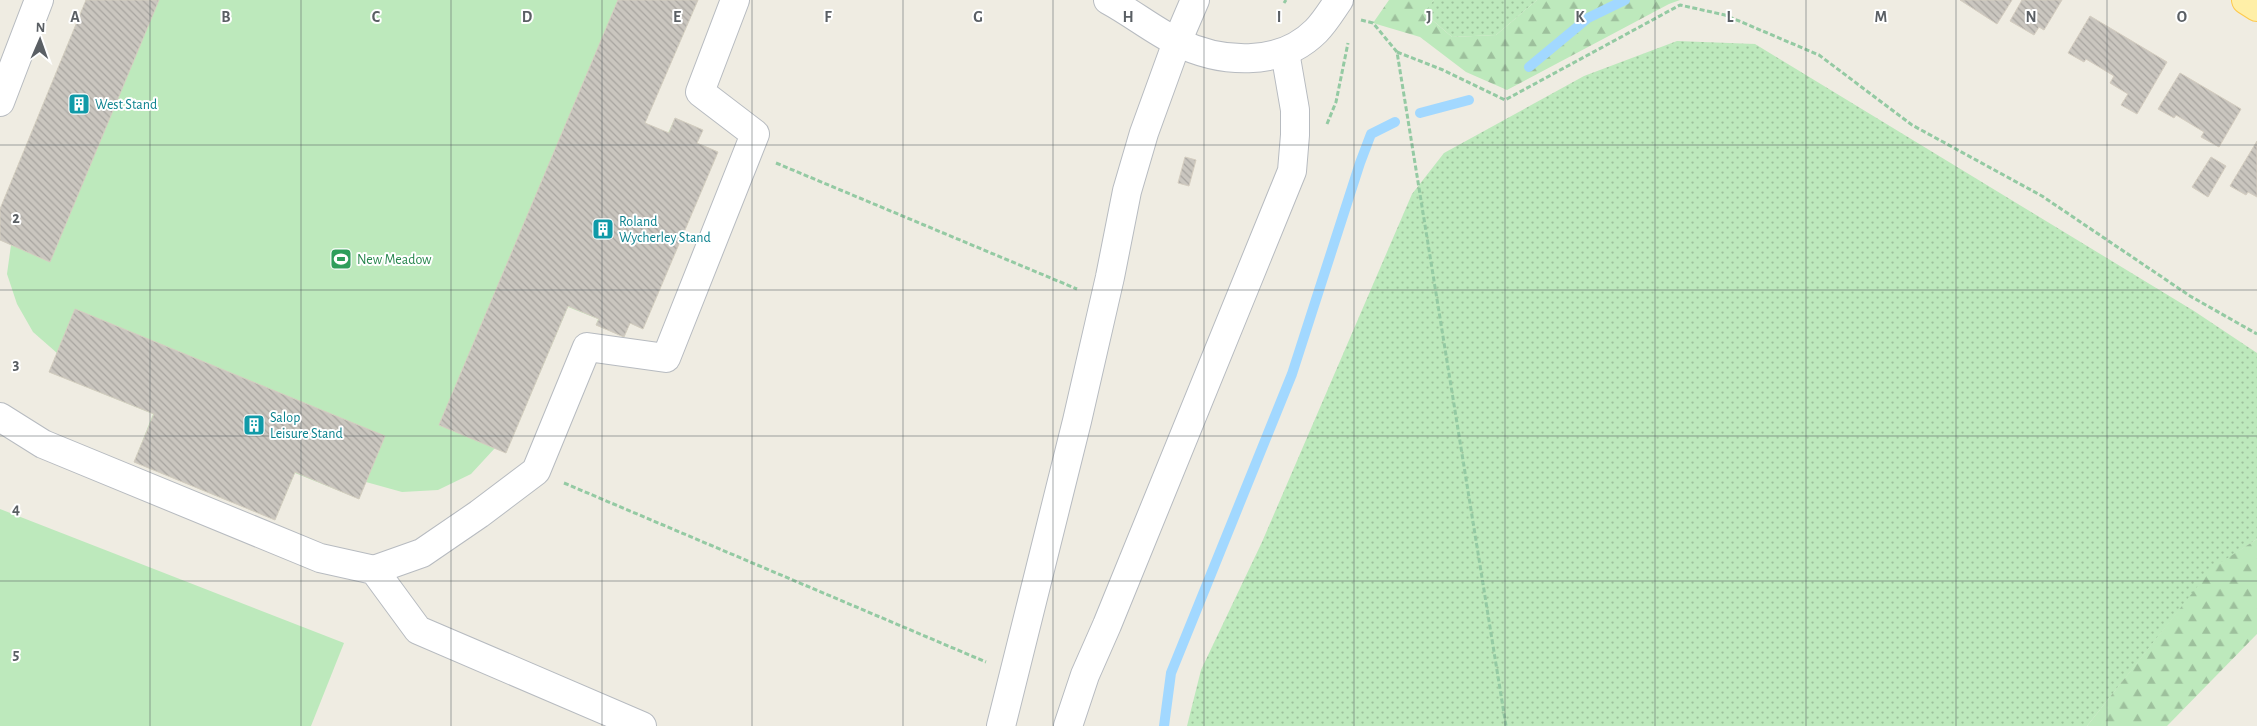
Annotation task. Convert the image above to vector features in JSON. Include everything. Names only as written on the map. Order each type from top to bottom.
[{"type":"main road","points":[[2246,0],[2257,7]]},
{"type":"street","points":[[0,102],[39,0]]},
{"type":"street","points":[[0,417],[43,444],[310,554],[374,570],[422,553],[479,514],[536,471],[587,347],[666,358],[755,134],[700,92],[735,0]]},
{"type":"street","points":[[1108,0],[1177,42],[1203,52],[1233,59],[1285,52],[1346,9]]},
{"type":"street","points":[[1001,726],[1077,421],[1128,191],[1144,133],[1177,42],[1195,0]]},
{"type":"street","points":[[1068,726],[1085,675],[1292,171],[1295,110],[1285,52]]},
{"type":"street","points":[[374,570],[418,630],[642,726]]},
{"type":"path","points":[[1346,9],[1373,22],[1398,52],[1443,70],[1506,100],[1680,5],[1724,15],[1819,55],[1912,125],[2042,196],[2190,296],[2257,334]]},
{"type":"path","points":[[1398,52],[1506,726]]},
{"type":"path","points":[[768,160],[1078,290]]},
{"type":"path","points":[[536,471],[987,662]]},
{"type":"green space","name":"New Meadow","points":[[86,0],[698,0],[645,123],[668,133],[675,118],[703,130],[697,143],[718,152],[643,329],[630,323],[624,337],[596,325],[598,319],[568,307],[506,453],[495,448],[471,474],[438,490],[402,492],[366,482],[359,499],[295,473],[275,520],[134,462],[153,414],[49,372],[57,353],[33,332],[17,304],[7,274],[11,245],[0,240],[0,209]]},
{"type":"green space","points":[[1389,0],[1434,0],[1424,13],[1452,37],[1496,35],[1537,0],[1680,0],[1669,4],[1507,90],[1466,72],[1420,37],[1373,23]]},
{"type":"green space","points":[[1434,0],[1537,0],[1496,35],[1452,37],[1423,12]]},
{"type":"green space","points":[[1677,41],[1755,44],[2194,311],[2257,353],[2257,539],[2212,569],[2087,726],[1187,726],[1201,670],[1262,542],[1412,194],[1444,153],[1584,76]]},
{"type":"green space","points":[[0,509],[344,643],[311,726],[0,726]]},
{"type":"green space","points":[[2257,539],[2257,634],[2167,726],[2087,726],[2212,568]]},
{"type":"building","name":"West Stand","points":[[86,0],[159,0],[50,262],[0,240],[0,209]]},
{"type":"building","name":"Roland Wycherley Stand","points":[[618,0],[698,0],[645,123],[669,133],[675,118],[703,130],[697,143],[718,152],[643,329],[630,323],[624,337],[596,325],[599,319],[568,306],[506,453],[439,425]]},
{"type":"building","points":[[1960,0],[2012,0],[1997,24]]},
{"type":"building","points":[[2022,0],[2062,0],[2044,30],[2039,27],[2034,35],[2010,21]]},
{"type":"building","points":[[2090,16],[2167,62],[2137,114],[2121,105],[2128,94],[2110,83],[2114,76],[2086,59],[2084,62],[2068,53]]},
{"type":"building","points":[[2180,73],[2241,109],[2219,147],[2201,137],[2204,132],[2176,115],[2174,118],[2158,109]]},
{"type":"building","points":[[2257,141],[2257,197],[2248,192],[2246,195],[2230,186]]},
{"type":"building","points":[[1185,157],[1196,160],[1189,186],[1178,183]]},
{"type":"building","points":[[2211,157],[2226,166],[2208,197],[2192,187]]},
{"type":"building","name":"Salop Leisure Stand","points":[[75,309],[385,436],[359,499],[295,472],[275,520],[134,462],[154,414],[49,372]]},
{"type":"waterway","points":[[1529,67],[1588,18],[1625,0]]},
{"type":"waterway","points":[[1420,113],[1469,100]]},
{"type":"waterway","points":[[1164,726],[1171,673],[1292,374],[1371,134],[1395,122]]},
{"type":"place","name":"West Stand","points":[[79,104]]},
{"type":"place","name":"Roland Wycherley Stand","points":[[603,229]]},
{"type":"place","name":"New Meadow","points":[[341,259]]},
{"type":"place","name":"Salop Leisure Stand","points":[[254,425]]}]
